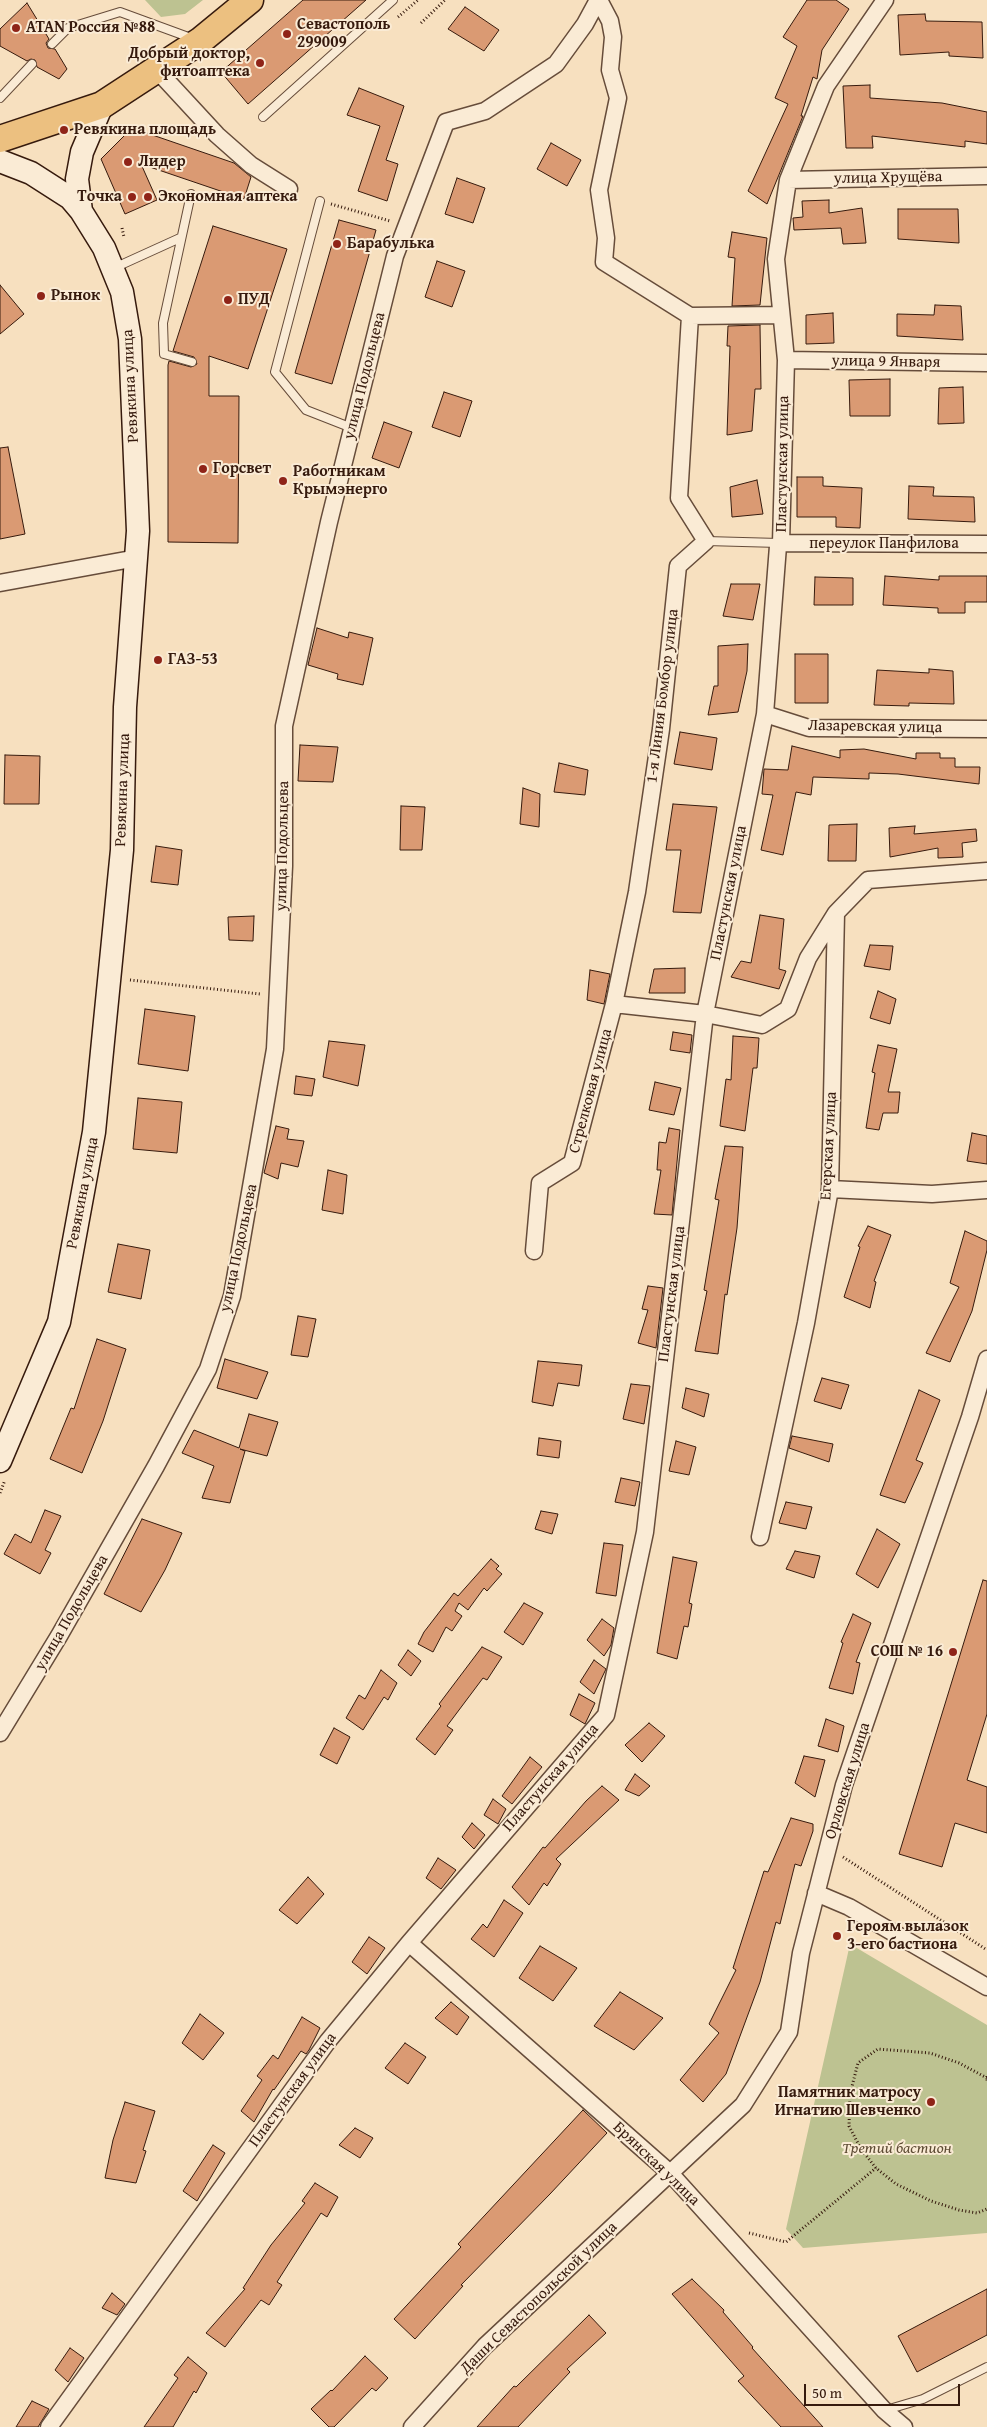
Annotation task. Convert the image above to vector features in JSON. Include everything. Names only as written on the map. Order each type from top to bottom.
[{"type":"main road","points":[[0,139],[102,105],[200,41],[250,0]]},
{"type":"main road","points":[[81,211],[77,179],[82,152],[102,105]]},
{"type":"main road","name":"Ревякина улица","points":[[0,161],[31,174],[55,187],[70,198],[81,211],[104,248],[122,292],[130,339],[138,531],[125,707],[122,850],[94,1132],[59,1322],[0,1461]]},
{"type":"street","name":"улица Подольцева","points":[[0,1733],[59,1636],[156,1466],[208,1369],[232,1296],[248,1213],[275,1049],[284,866],[284,726],[352,428],[395,256],[446,122],[485,111],[556,64],[585,24],[598,0]]},
{"type":"street","points":[[598,0],[610,21],[613,37],[610,70],[618,98],[599,190],[606,238],[604,262],[690,316],[781,315]]},
{"type":"street","name":"Пластунская улица","points":[[49,2427],[328,2041],[408,1942],[606,1715],[645,1532],[705,1014],[766,714],[778,546],[781,543],[786,360],[776,259],[788,180],[826,86],[885,0]]},
{"type":"street","points":[[156,69],[224,141],[251,166],[289,189]]},
{"type":"street","name":"улица Хрущёва","points":[[788,180],[987,176]]},
{"type":"street","points":[[690,316],[679,498],[706,542]]},
{"type":"street","name":"улица 9 Января","points":[[786,360],[987,363]]},
{"type":"street","name":"1-я Линия Бомбор улица","points":[[614,1004],[637,892],[661,729],[678,566],[706,542]]},
{"type":"street","name":"переулок Панфилова","points":[[781,543],[987,544]]},
{"type":"street","points":[[0,583],[136,558]]},
{"type":"street","name":"Лазаревская улица","points":[[766,714],[809,728],[987,729]]},
{"type":"street","points":[[614,1004],[705,1014],[762,1025],[788,1009],[808,958],[836,913],[868,880],[987,871]]},
{"type":"street","name":"Егерская улица","points":[[760,1537],[806,1323],[830,1189],[836,913]]},
{"type":"street","name":"Стрелковая улица","points":[[534,1251],[540,1183],[572,1163],[614,1004]]},
{"type":"street","points":[[830,1189],[932,1194],[987,1190]]},
{"type":"street","name":"Орловская улица","points":[[670,2174],[743,2105],[789,2032],[802,1953],[844,1785],[987,1359]]},
{"type":"street","points":[[816,1893],[849,1906],[987,1987]]},
{"type":"street","name":"Брянская улица","points":[[408,1942],[670,2174],[884,2410],[904,2427]]},
{"type":"street","name":"Даши Севастопольской улица","points":[[412,2427],[486,2346],[670,2174]]},
{"type":"lane","points":[[263,117],[393,0]]},
{"type":"lane","points":[[52,44],[68,28],[120,12],[200,41]]},
{"type":"lane","points":[[0,98],[32,64]]},
{"type":"lane","points":[[191,194],[163,323],[164,354],[192,362]]},
{"type":"lane","points":[[320,201],[275,372],[306,410],[352,428]]},
{"type":"lane","points":[[112,269],[180,238]]},
{"type":"lane","points":[[706,542],[781,543]]},
{"type":"lane","points":[[884,2410],[923,2399],[987,2368]]},
{"type":"path","points":[[399,17],[418,0]]},
{"type":"path","points":[[422,23],[445,0]]},
{"type":"path","points":[[320,201],[407,226]]},
{"type":"path","points":[[129,980],[278,996]]},
{"type":"path","points":[[827,1848],[987,1950]]},
{"type":"path","points":[[987,2084],[987,2077],[959,2063],[930,2053],[878,2049],[858,2063],[850,2094],[849,2126],[861,2148],[876,2168],[896,2184],[931,2201],[977,2214],[987,2209]]},
{"type":"path","points":[[716,2224],[786,2242],[876,2168]]},
{"type":"green space","points":[[145,0],[203,0],[185,14],[161,17]]},
{"type":"green space","name":"Третий бастион","points":[[850,1944],[987,2025],[987,2233],[803,2248],[786,2229]]},
{"type":"building","points":[[303,0],[366,0],[248,104],[221,72]]},
{"type":"building","points":[[807,0],[836,0],[849,9],[822,50],[817,79],[813,77],[801,116],[803,116],[767,204],[748,191],[788,104],[775,98],[797,46],[783,37]]},
{"type":"building","points":[[27,3],[49,39],[46,43],[48,48],[55,49],[67,69],[59,79],[37,67],[35,60],[27,61],[0,46],[0,29]]},
{"type":"building","points":[[465,7],[499,30],[484,51],[448,29]]},
{"type":"building","points":[[925,14],[926,21],[982,22],[983,58],[949,56],[949,52],[900,55],[898,15]]},
{"type":"building","points":[[870,85],[870,98],[942,103],[987,112],[987,144],[965,141],[965,147],[872,136],[873,148],[846,148],[843,86]]},
{"type":"building","points":[[359,88],[404,106],[386,160],[398,164],[387,201],[358,191],[380,126],[347,115]]},
{"type":"building","points":[[132,128],[234,163],[251,177],[244,199],[141,164],[157,200],[125,214],[101,159]]},
{"type":"building","points":[[551,143],[581,160],[567,186],[537,169]]},
{"type":"building","points":[[457,178],[485,188],[473,223],[445,214]]},
{"type":"building","points":[[829,200],[829,213],[862,208],[866,243],[843,244],[841,228],[794,230],[793,218],[803,217],[802,201]]},
{"type":"building","points":[[898,209],[958,209],[959,243],[898,239]]},
{"type":"building","points":[[339,220],[376,230],[332,384],[295,373]]},
{"type":"building","points":[[213,226],[287,249],[248,369],[209,356],[209,396],[239,396],[238,543],[168,542],[168,365],[169,361],[191,367],[197,364],[194,357],[173,351]]},
{"type":"building","points":[[732,232],[767,238],[760,305],[732,306],[735,258],[728,257]]},
{"type":"building","points":[[437,261],[465,271],[452,307],[425,297]]},
{"type":"building","points":[[0,285],[24,314],[0,334]]},
{"type":"building","points":[[935,305],[961,306],[963,340],[897,336],[897,314],[934,315]]},
{"type":"building","points":[[833,313],[834,343],[806,344],[806,315]]},
{"type":"building","points":[[760,325],[761,389],[755,389],[752,431],[727,435],[730,346],[727,346],[728,326]]},
{"type":"building","points":[[890,379],[890,416],[850,416],[849,380]]},
{"type":"building","points":[[963,387],[964,423],[938,424],[939,388]]},
{"type":"building","points":[[444,392],[472,401],[460,437],[432,427]]},
{"type":"building","points":[[384,422],[412,432],[399,468],[372,458]]},
{"type":"building","points":[[8,447],[25,534],[0,539],[0,448]]},
{"type":"building","points":[[797,477],[823,477],[823,486],[862,488],[860,528],[836,527],[836,517],[797,517]]},
{"type":"building","points":[[757,480],[763,514],[732,517],[730,487]]},
{"type":"building","points":[[909,486],[934,487],[933,496],[974,497],[975,522],[908,519]]},
{"type":"building","points":[[885,576],[939,580],[939,576],[987,576],[987,602],[965,602],[965,613],[938,613],[938,608],[883,605]]},
{"type":"building","points":[[815,577],[853,578],[853,605],[814,605]]},
{"type":"building","points":[[731,584],[760,584],[753,620],[723,616]]},
{"type":"building","points":[[317,628],[348,638],[349,632],[373,638],[363,685],[337,679],[338,674],[308,665]]},
{"type":"building","points":[[748,644],[747,671],[738,712],[708,715],[714,686],[718,686],[718,646]]},
{"type":"building","points":[[795,654],[828,654],[828,703],[795,703]]},
{"type":"building","points":[[929,669],[953,671],[954,704],[909,703],[909,706],[874,705],[877,670],[929,673]]},
{"type":"building","points":[[680,732],[717,738],[712,770],[674,764]]},
{"type":"building","points":[[300,745],[338,747],[333,782],[298,781]]},
{"type":"building","points":[[792,746],[840,758],[840,750],[864,749],[916,759],[916,753],[940,753],[940,758],[955,758],[955,767],[980,767],[979,784],[898,774],[869,773],[869,779],[813,777],[811,795],[796,792],[783,855],[761,850],[773,795],[762,794],[764,769],[788,770]]},
{"type":"building","points":[[5,755],[40,756],[39,804],[4,804]]},
{"type":"building","points":[[559,763],[588,770],[585,795],[554,792]]},
{"type":"building","points":[[523,788],[540,794],[539,827],[520,824]]},
{"type":"building","points":[[673,804],[717,807],[701,913],[673,912],[681,850],[666,850]]},
{"type":"building","points":[[401,806],[425,807],[422,850],[400,850]]},
{"type":"building","points":[[857,824],[856,861],[828,861],[829,825]]},
{"type":"building","points":[[915,826],[914,834],[976,829],[977,841],[962,843],[963,857],[938,858],[938,848],[890,857],[889,828]]},
{"type":"building","points":[[156,846],[182,850],[178,885],[151,882]]},
{"type":"building","points":[[760,915],[784,919],[779,969],[786,971],[779,989],[731,977],[741,961],[751,963]]},
{"type":"building","points":[[254,916],[253,941],[229,940],[228,917]]},
{"type":"building","points":[[870,945],[893,946],[890,970],[864,966]]},
{"type":"building","points":[[685,968],[685,993],[649,993],[654,969]]},
{"type":"building","points":[[590,970],[610,974],[604,1004],[587,1000]]},
{"type":"building","points":[[878,991],[896,999],[890,1024],[870,1018]]},
{"type":"building","points":[[145,1009],[195,1016],[188,1071],[138,1064]]},
{"type":"building","points":[[673,1032],[692,1035],[690,1053],[670,1050]]},
{"type":"building","points":[[733,1036],[759,1038],[757,1068],[753,1068],[745,1131],[720,1126],[726,1079],[731,1080]]},
{"type":"building","points":[[329,1041],[365,1045],[358,1086],[323,1077]]},
{"type":"building","points":[[878,1045],[897,1049],[888,1092],[900,1092],[898,1113],[883,1113],[879,1130],[866,1128],[875,1073],[872,1072]]},
{"type":"building","points":[[296,1076],[315,1079],[312,1096],[294,1094]]},
{"type":"building","points":[[655,1082],[681,1088],[674,1115],[649,1110]]},
{"type":"building","points":[[138,1098],[182,1102],[177,1153],[133,1149]]},
{"type":"building","points":[[276,1126],[289,1129],[287,1139],[304,1141],[298,1167],[281,1163],[278,1179],[264,1173]]},
{"type":"building","points":[[669,1128],[680,1130],[672,1215],[654,1214],[661,1170],[657,1170],[659,1142],[666,1143]]},
{"type":"building","points":[[972,1133],[987,1136],[987,1164],[967,1161]]},
{"type":"building","points":[[725,1146],[743,1147],[737,1228],[727,1295],[725,1294],[718,1354],[695,1351],[707,1291],[704,1290],[719,1200],[715,1199]]},
{"type":"building","points":[[328,1170],[347,1175],[343,1214],[322,1210]]},
{"type":"building","points":[[868,1226],[891,1235],[874,1281],[876,1282],[870,1308],[844,1297],[860,1247],[858,1246]]},
{"type":"building","points":[[965,1231],[987,1241],[987,1250],[972,1311],[950,1362],[926,1353],[959,1287],[950,1283]]},
{"type":"building","points":[[118,1244],[150,1250],[141,1299],[108,1292]]},
{"type":"building","points":[[648,1286],[663,1288],[656,1348],[638,1343],[648,1310],[642,1309]]},
{"type":"building","points":[[298,1316],[316,1319],[308,1357],[291,1355]]},
{"type":"building","points":[[97,1339],[126,1349],[103,1421],[82,1473],[50,1459],[71,1408],[74,1409]]},
{"type":"building","points":[[225,1359],[268,1372],[257,1399],[217,1388]]},
{"type":"building","points":[[538,1361],[582,1365],[579,1386],[558,1383],[553,1406],[532,1402]]},
{"type":"building","points":[[822,1378],[849,1385],[841,1409],[814,1401]]},
{"type":"building","points":[[631,1384],[650,1386],[644,1424],[623,1419]]},
{"type":"building","points":[[686,1388],[709,1394],[704,1417],[682,1408]]},
{"type":"building","points":[[919,1390],[940,1400],[916,1460],[923,1463],[905,1503],[880,1495]]},
{"type":"building","points":[[249,1414],[278,1422],[267,1456],[240,1449],[245,1451],[230,1503],[202,1498],[214,1466],[182,1453],[194,1430],[239,1448]]},
{"type":"building","points":[[792,1436],[833,1444],[829,1462],[789,1448]]},
{"type":"building","points":[[539,1438],[561,1441],[559,1458],[537,1455]]},
{"type":"building","points":[[676,1441],[696,1447],[689,1475],[669,1471]]},
{"type":"building","points":[[621,1478],[640,1482],[635,1506],[615,1502]]},
{"type":"building","points":[[786,1502],[812,1507],[806,1529],[779,1523]]},
{"type":"building","points":[[45,1510],[61,1516],[45,1550],[51,1553],[40,1574],[4,1554],[15,1534],[31,1543]]},
{"type":"building","points":[[541,1511],[558,1514],[552,1534],[535,1529]]},
{"type":"building","points":[[142,1519],[182,1533],[165,1570],[141,1612],[104,1594]]},
{"type":"building","points":[[877,1529],[900,1544],[878,1588],[856,1574]]},
{"type":"building","points":[[604,1543],[623,1545],[616,1596],[596,1593]]},
{"type":"building","points":[[795,1551],[820,1556],[814,1578],[786,1569]]},
{"type":"building","points":[[673,1557],[697,1562],[689,1603],[692,1604],[688,1627],[684,1626],[677,1659],[657,1653]]},
{"type":"building","points":[[491,1559],[499,1566],[496,1569],[502,1574],[487,1591],[484,1588],[468,1610],[459,1603],[455,1611],[462,1616],[452,1631],[446,1627],[433,1652],[418,1644],[424,1632],[454,1593],[458,1596]]},
{"type":"building","name":"СОШ № 16","points":[[983,1580],[987,1581],[987,1714],[967,1780],[987,1787],[987,1833],[955,1823],[942,1867],[899,1854]]},
{"type":"building","points":[[524,1603],[543,1613],[523,1645],[504,1632]]},
{"type":"building","points":[[853,1614],[871,1623],[856,1662],[860,1663],[853,1694],[829,1688],[843,1643],[841,1642]]},
{"type":"building","points":[[602,1619],[614,1628],[611,1645],[604,1656],[587,1640]]},
{"type":"building","points":[[482,1647],[502,1657],[487,1680],[483,1678],[447,1726],[453,1730],[435,1755],[416,1739],[441,1706],[439,1704]]},
{"type":"building","points":[[408,1650],[421,1661],[411,1676],[398,1665]]},
{"type":"building","points":[[594,1660],[606,1669],[594,1694],[580,1682]]},
{"type":"building","points":[[381,1670],[397,1683],[388,1700],[384,1697],[363,1730],[346,1718],[359,1695],[365,1699]]},
{"type":"building","points":[[579,1694],[595,1703],[585,1724],[570,1715]]},
{"type":"building","points":[[826,1719],[844,1726],[838,1752],[818,1746]]},
{"type":"building","points":[[649,1723],[665,1736],[642,1762],[625,1745]]},
{"type":"building","points":[[334,1728],[350,1737],[337,1764],[320,1755]]},
{"type":"building","points":[[804,1756],[825,1760],[815,1797],[795,1783]]},
{"type":"building","points":[[530,1757],[542,1767],[512,1804],[502,1796]]},
{"type":"building","points":[[635,1774],[650,1786],[639,1796],[625,1790]]},
{"type":"building","points":[[602,1786],[619,1800],[556,1859],[561,1864],[547,1886],[544,1883],[529,1905],[512,1887],[543,1847],[545,1848],[586,1801]]},
{"type":"building","points":[[493,1799],[506,1809],[498,1824],[484,1815]]},
{"type":"building","points":[[791,1818],[813,1824],[813,1831],[801,1866],[795,1864],[780,1924],[776,1922],[760,1982],[726,2074],[703,2102],[680,2080],[719,2033],[709,2024],[736,1970],[733,1968],[764,1871],[768,1872]]},
{"type":"building","points":[[472,1823],[485,1835],[474,1849],[462,1837]]},
{"type":"building","points":[[438,1858],[456,1870],[441,1889],[426,1878]]},
{"type":"building","points":[[308,1877],[324,1894],[297,1924],[279,1910]]},
{"type":"building","points":[[504,1900],[523,1913],[494,1957],[471,1939],[483,1924],[487,1928]]},
{"type":"building","points":[[369,1937],[385,1948],[367,1974],[352,1962]]},
{"type":"building","points":[[540,1946],[577,1968],[553,2001],[519,1978]]},
{"type":"building","points":[[620,1992],[663,2018],[634,2050],[594,2026]]},
{"type":"building","points":[[451,2002],[469,2017],[457,2035],[435,2018]]},
{"type":"building","points":[[200,2014],[224,2033],[203,2060],[182,2043]]},
{"type":"building","points":[[302,2017],[320,2028],[309,2050],[306,2054],[301,2051],[273,2089],[254,2122],[241,2111],[262,2080],[257,2076],[273,2055],[278,2059]]},
{"type":"building","points":[[405,2043],[426,2057],[408,2084],[385,2068]]},
{"type":"building","points":[[125,2102],[155,2111],[143,2150],[146,2151],[136,2183],[105,2178],[113,2140]]},
{"type":"building","points":[[583,2110],[607,2133],[461,2285],[463,2286],[415,2339],[394,2319],[461,2247],[458,2244]]},
{"type":"building","points":[[355,2128],[373,2138],[360,2158],[339,2145]]},
{"type":"building","points":[[213,2145],[225,2153],[197,2201],[183,2191]]},
{"type":"building","points":[[315,2183],[338,2197],[327,2217],[321,2213],[277,2282],[282,2285],[269,2305],[261,2300],[225,2347],[206,2333],[245,2289],[243,2288],[271,2245],[305,2203],[302,2201]]},
{"type":"building","points":[[692,2279],[724,2310],[723,2312],[752,2348],[823,2427],[781,2427],[738,2381],[744,2376],[672,2294]]},
{"type":"building","points":[[987,2289],[987,2335],[917,2372],[898,2336]]},
{"type":"building","points":[[112,2293],[125,2304],[117,2315],[102,2308]]},
{"type":"building","points":[[589,2315],[606,2333],[567,2369],[570,2372],[518,2427],[477,2427],[514,2386],[516,2387]]},
{"type":"building","points":[[70,2348],[84,2358],[68,2382],[55,2370]]},
{"type":"building","points":[[365,2356],[388,2378],[376,2391],[372,2388],[334,2427],[329,2427],[311,2409],[332,2391]]},
{"type":"building","points":[[188,2357],[207,2373],[196,2393],[194,2391],[173,2427],[144,2427],[178,2378],[174,2375]]},
{"type":"building","points":[[32,2401],[49,2409],[38,2427],[16,2427]]},
{"type":"place","name":"ATAN Россия №88","points":[[16,28]]},
{"type":"place","name":"Севастополь 299009","points":[[287,34]]},
{"type":"place","name":"Добрый доктор, фитоаптека","points":[[260,63]]},
{"type":"place","name":"Ревякина площадь","points":[[64,130]]},
{"type":"place","name":"Лидер","points":[[128,162]]},
{"type":"place","name":"Точка","points":[[132,197]]},
{"type":"place","name":"Экономная аптека","points":[[148,197]]},
{"type":"place","name":"Барабулька","points":[[337,244]]},
{"type":"place","name":"Рынок","points":[[41,296]]},
{"type":"place","name":"ПУД","points":[[228,300]]},
{"type":"place","name":"Горсвет","points":[[203,469]]},
{"type":"place","name":"Работникам Крымэнерго","points":[[283,481]]},
{"type":"place","name":"ГАЗ-53","points":[[158,660]]},
{"type":"place","name":"СОШ № 16","points":[[953,1652]]},
{"type":"place","name":"Героям вылазок 3-его бастиона","points":[[837,1936]]},
{"type":"place","name":"Памятник матросу Игнатию Шевченко","points":[[931,2102]]}]
